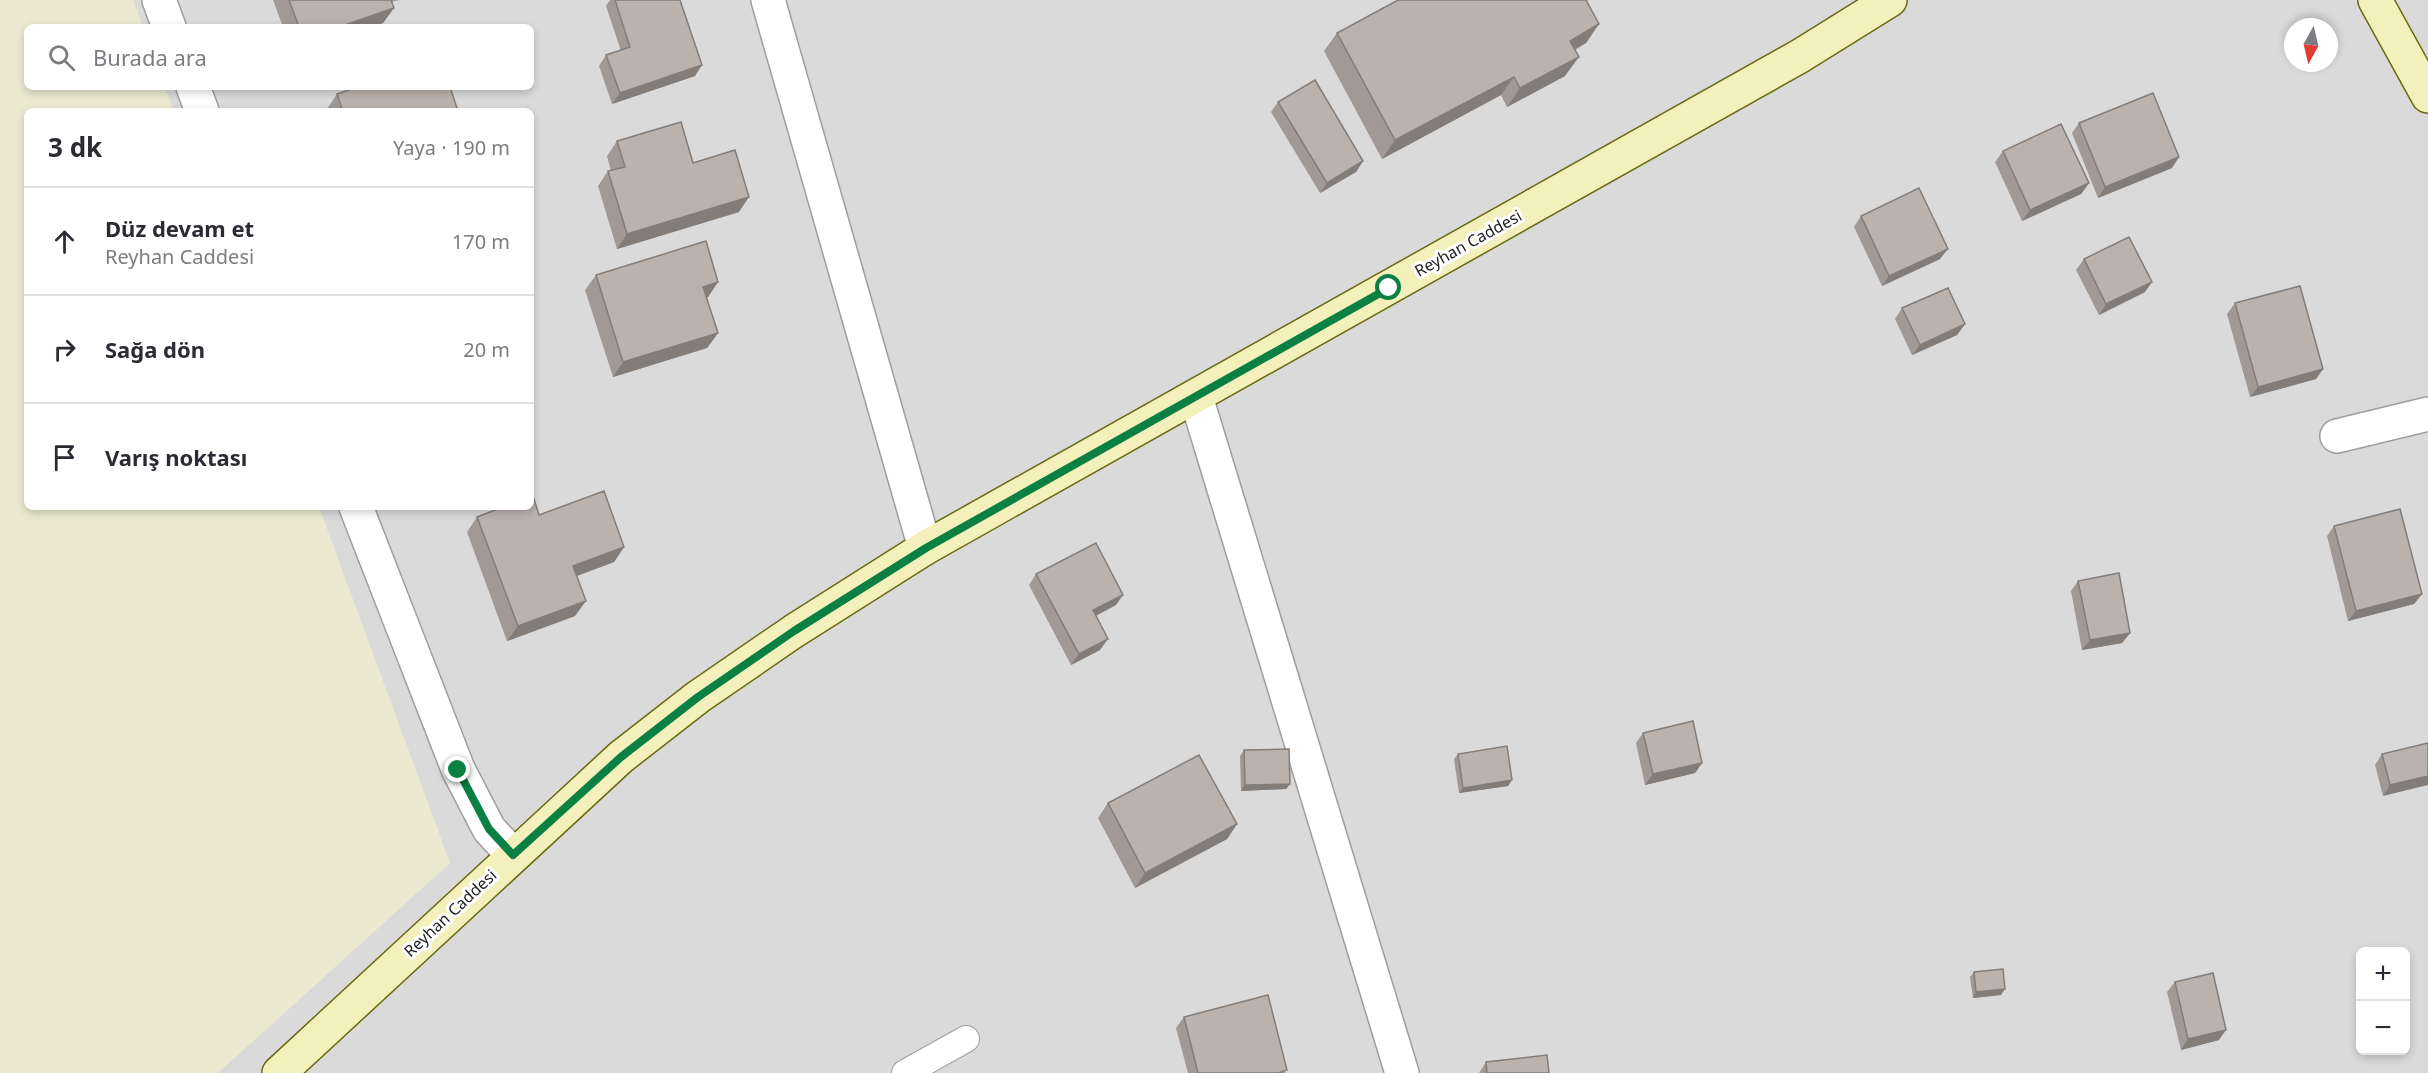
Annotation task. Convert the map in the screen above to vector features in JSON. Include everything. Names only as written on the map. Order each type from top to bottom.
[{"type":"street","points":[[159,0],[168,24]]},
{"type":"street","points":[[768,0],[926,548]]},
{"type":"street","name":"Reyhan Caddesi","points":[[279,1073],[621,757],[698,697],[794,631],[926,548],[1800,56],[1890,0]]},
{"type":"street","points":[[2375,0],[2428,96]]},
{"type":"street","points":[[193,90],[201,108]]},
{"type":"street","points":[[1196,397],[1402,1073]]},
{"type":"street","points":[[2337,436],[2428,414]]},
{"type":"street","points":[[357,510],[458,770],[489,829],[513,855]]},
{"type":"lane","points":[[905,1073],[966,1039]]},
{"type":"shaded area","points":[[0,0],[2428,0],[2428,1073],[0,1073]]},
{"type":"green space","points":[[0,0],[133,0],[142,24],[24,24],[24,90],[166,90],[173,108],[24,108],[24,510],[320,510],[450,863],[218,1073],[0,1073]]},
{"type":"building","points":[[289,0],[391,0],[394,8],[348,24],[298,24]]},
{"type":"building","points":[[615,0],[680,0],[702,65],[620,93],[606,55],[630,47]]},
{"type":"building","points":[[1398,0],[1586,0],[1599,24],[1570,41],[1579,57],[1520,88],[1514,77],[1395,140],[1337,33]]},
{"type":"building","points":[[1315,80],[1363,161],[1327,183],[1278,102]]},
{"type":"building","points":[[349,90],[451,90],[457,108],[342,108],[337,94]]},
{"type":"building","points":[[2153,93],[2179,157],[2105,187],[2079,123]]},
{"type":"building","points":[[681,122],[693,163],[735,150],[749,197],[627,234],[608,171],[625,167],[617,141]]},
{"type":"building","points":[[2061,124],[2089,183],[2030,210],[2003,151]]},
{"type":"building","points":[[1919,188],[1948,249],[1889,276],[1861,216]]},
{"type":"building","points":[[2129,237],[2152,282],[2106,304],[2084,259]]},
{"type":"building","points":[[706,241],[718,282],[703,287],[718,333],[623,362],[596,275]]},
{"type":"building","points":[[2300,286],[2323,369],[2258,387],[2235,303]]},
{"type":"building","points":[[1948,288],[1965,324],[1920,345],[1902,308]]},
{"type":"building","points":[[604,491],[624,547],[573,566],[586,601],[518,626],[477,517],[495,510],[534,510],[534,499],[539,515]]},
{"type":"building","points":[[2400,509],[2422,594],[2356,611],[2334,526]]},
{"type":"building","points":[[1096,543],[1123,595],[1093,610],[1108,639],[1079,654],[1036,574]]},
{"type":"building","points":[[2119,573],[2130,633],[2090,640],[2078,581]]},
{"type":"building","points":[[1693,721],[1702,763],[1653,774],[1643,733]]},
{"type":"building","points":[[2428,743],[2428,776],[2390,785],[2382,754]]},
{"type":"building","points":[[1507,746],[1512,780],[1463,788],[1458,754]]},
{"type":"building","points":[[1289,749],[1290,784],[1245,785],[1244,750]]},
{"type":"building","points":[[1199,755],[1237,824],[1145,873],[1108,803]]},
{"type":"building","points":[[2003,969],[2005,989],[1976,992],[1974,972]]},
{"type":"building","points":[[2213,973],[2226,1030],[2188,1039],[2175,982]]},
{"type":"building","points":[[1268,995],[1287,1070],[1278,1073],[1198,1073],[1184,1017]]},
{"type":"building","points":[[1547,1055],[1549,1073],[1487,1073],[1486,1062]]},
{"type":"route","points":[[458,770],[489,829],[513,855],[621,757],[698,697],[794,631],[926,548],[1389,288]]}]
